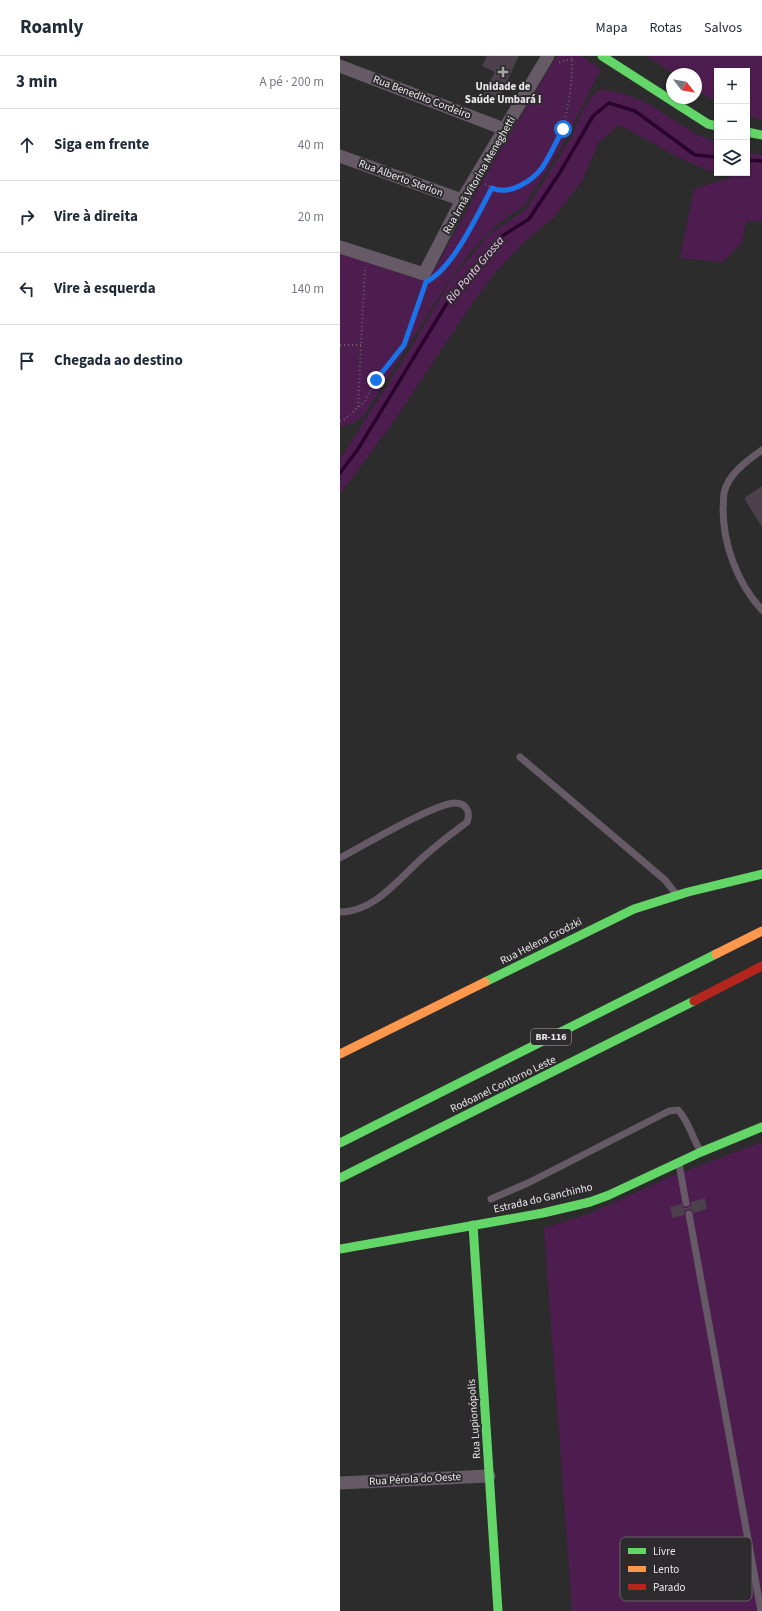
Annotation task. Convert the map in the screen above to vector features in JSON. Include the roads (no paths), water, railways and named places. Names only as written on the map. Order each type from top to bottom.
[{"type":"main road","points":[[602,56],[708,124],[714,125]]},
{"type":"main road","points":[[750,133],[762,135]]},
{"type":"main road","name":"Rua Helena Grodzki","points":[[340,1054],[617,916],[644,905],[677,895],[762,874]]},
{"type":"main road","name":"Rodoanel Contorno Leste","points":[[340,1143],[762,931]]},
{"type":"main road","name":"Rodoanel Contorno Leste","points":[[340,1178],[589,1055],[762,966]]},
{"type":"main road","name":"Estrada do Ganchinho","points":[[340,1250],[550,1211],[590,1202],[678,1162],[762,1127]]},
{"type":"main road","name":"Rua Lupionópolis","points":[[473,1225],[498,1611]]},
{"type":"street","name":"Rua Irmã Vitorina Meneghetti","points":[[340,247],[428,278],[462,200],[504,129],[551,60]]},
{"type":"street","name":"Rua Benedito Cordeiro","points":[[344,63],[504,129]]},
{"type":"street","name":"Rua Alberto Sterion","points":[[340,156],[462,200]]},
{"type":"street","name":"Rua Pérola do Oeste","points":[[340,1483],[489,1476]]},
{"type":"lane","points":[[762,450],[737,468],[724,492],[724,521],[726,542],[734,565],[755,602],[762,610]]},
{"type":"lane","points":[[520,757],[665,880],[677,895]]},
{"type":"lane","points":[[340,858],[430,812],[454,803],[461,804],[467,809],[469,816],[467,822],[428,852],[371,903],[349,912],[340,912]]},
{"type":"lane","points":[[491,1199],[528,1183],[669,1111],[678,1110],[684,1116],[694,1140],[701,1152]]},
{"type":"lane","points":[[678,1162],[686,1203]]},
{"type":"lane","points":[[689,1214],[748,1537]]},
{"type":"lane","points":[[752,1561],[761,1611]]},
{"type":"waterway","name":"Rio Ponta Grossa","points":[[340,473],[358,449],[447,303],[502,236],[529,219],[559,174],[593,116],[609,103],[635,111],[695,155],[714,157]]},
{"type":"waterway","name":"Rio Ponta Grossa","points":[[750,160],[762,161]]},
{"type":"place","name":"Unidade de Saúde Umbará I","points":[[503,72]]}]
